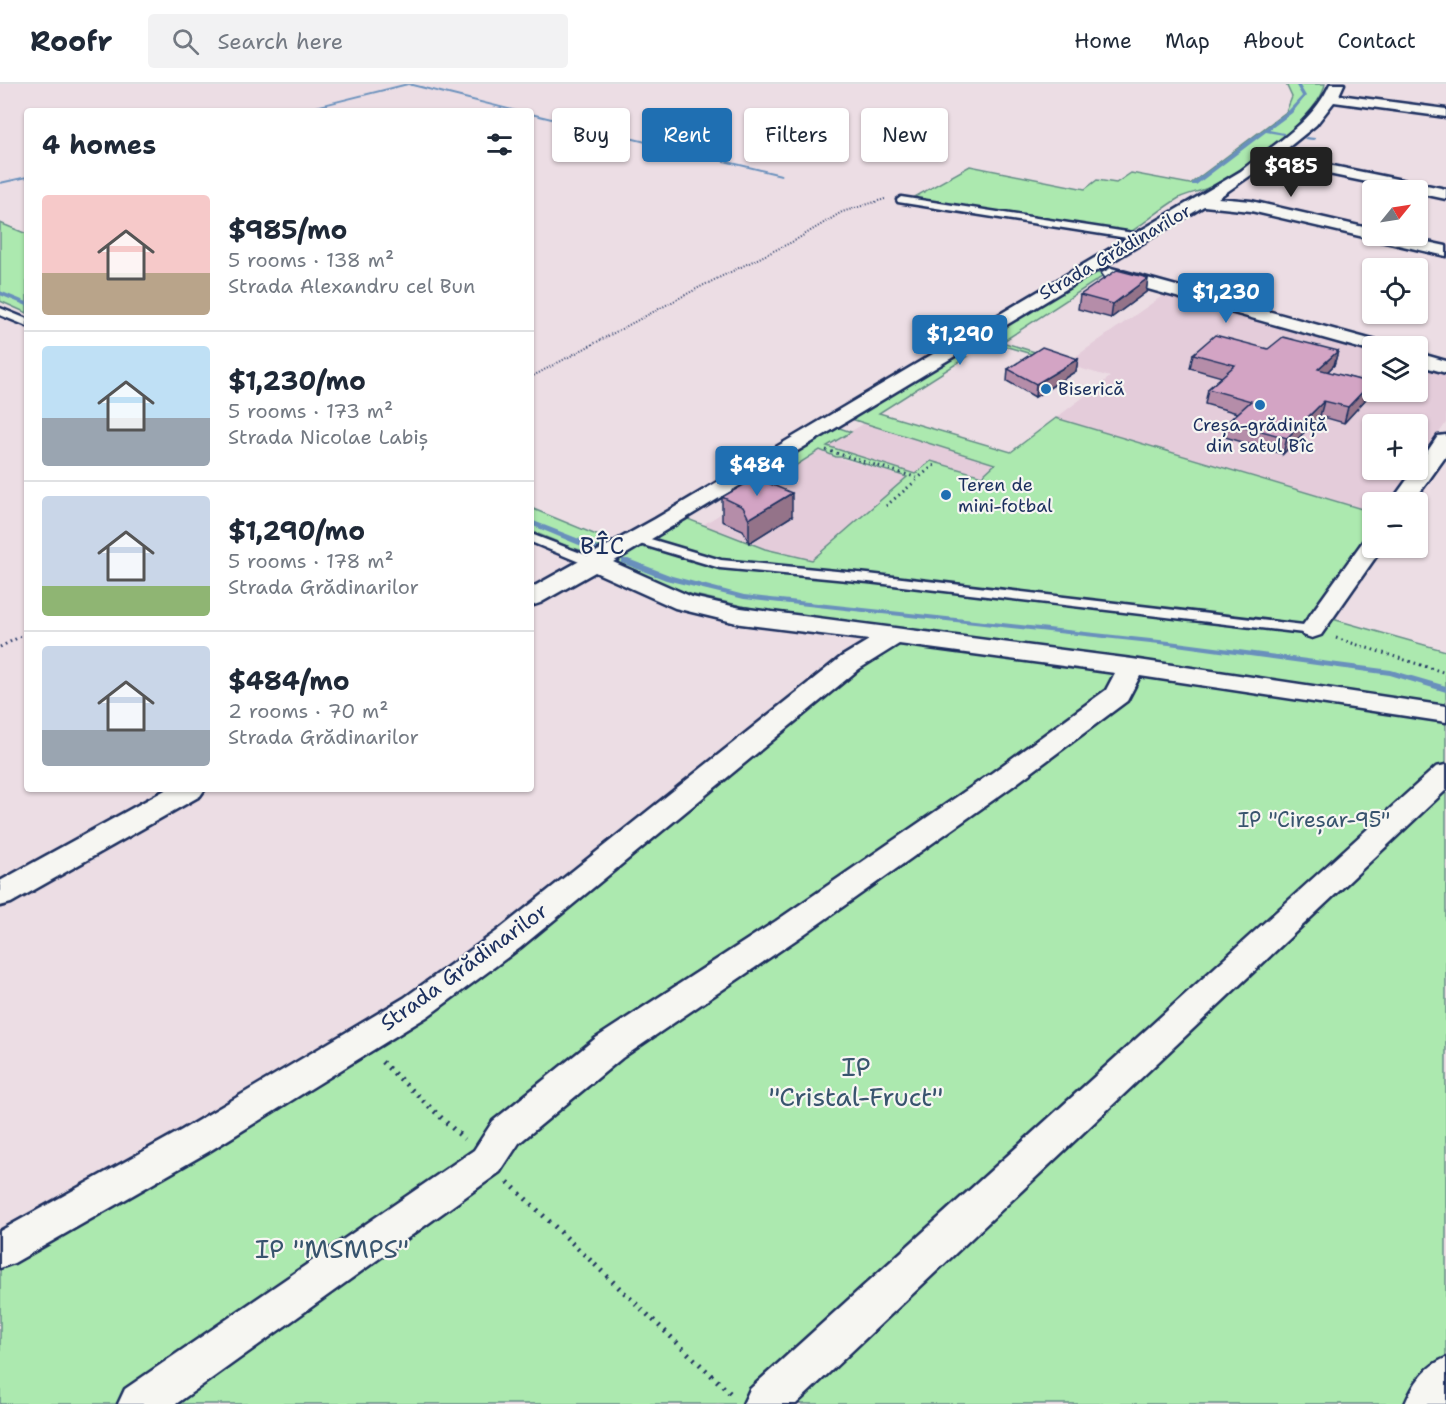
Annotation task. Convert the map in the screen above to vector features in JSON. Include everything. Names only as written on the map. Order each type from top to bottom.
[{"type":"street","points":[[1335,91],[1446,113]]},
{"type":"street","name":"Strada Grădinarilor","points":[[534,596],[637,539],[1246,174],[1300,131],[1335,91]]},
{"type":"street","points":[[1266,157],[1446,194]]},
{"type":"street","points":[[1203,201],[1251,206],[1362,232]]},
{"type":"street","points":[[1423,246],[1446,251]]},
{"type":"street","points":[[1088,267],[1362,343]]},
{"type":"street","points":[[1428,362],[1446,367]]},
{"type":"street","points":[[1409,492],[1446,441]]},
{"type":"street","points":[[1312,630],[1363,558]]},
{"type":"street","points":[[594,563],[658,592],[712,611],[1132,667],[1446,714]]},
{"type":"street","name":"Strada Grădinarilor","points":[[0,1251],[195,1141],[416,1006],[508,940],[850,663],[896,635]]},
{"type":"street","points":[[140,1404],[487,1161],[506,1131],[609,1048],[788,929],[1003,779],[1117,695],[1132,667]]},
{"type":"street","points":[[749,1400],[1446,774]]},
{"type":"street","points":[[0,895],[185,792]]},
{"type":"street","points":[[1427,1404],[1446,1378]]},
{"type":"lane","points":[[901,200],[1140,237]]},
{"type":"lane","points":[[0,311],[24,322]]},
{"type":"lane","points":[[534,539],[594,563]]},
{"type":"lane","points":[[637,539],[720,564],[868,578],[1312,630]]},
{"type":"path","points":[[534,375],[702,286],[794,241],[842,212],[882,199],[901,200]]},
{"type":"path","points":[[789,448],[822,449],[918,478]]},
{"type":"path","points":[[886,506],[937,463]]},
{"type":"path","points":[[1312,630],[1446,673]]},
{"type":"path","points":[[0,647],[24,635]]},
{"type":"path","points":[[360,1041],[487,1161],[749,1400]]},
{"type":"shaded area","name":"Creșa-grădiniță din satul Bîc","points":[[1168,292],[1362,346],[1362,402],[1428,402],[1428,364],[1446,369],[1446,423],[1428,449],[1428,414],[1362,414],[1362,480],[1406,480],[1396,492],[1362,492],[1362,509],[1056,418],[1110,377],[1065,364]]},
{"type":"shaded area","points":[[865,423],[996,464],[982,476],[931,461],[915,474],[826,446]]},
{"type":"shaded area","points":[[820,450],[836,457],[908,477],[812,561],[765,549],[703,525]]},
{"type":"green space","points":[[1286,84],[1325,84],[1320,97],[1309,112],[1277,143],[1223,180],[1179,198],[1129,233],[911,199],[970,166],[1085,189],[1097,180],[1116,183],[1131,173],[1190,184],[1286,112],[1292,97]]},
{"type":"green space","points":[[0,223],[24,233],[24,312],[0,301]]},
{"type":"green space","points":[[1091,271],[1105,275],[1002,342],[1068,362],[1065,364],[991,342],[975,352],[963,349]]},
{"type":"green space","points":[[953,353],[967,357],[879,413],[1011,452],[1056,418],[1362,509],[1362,542],[1315,614],[1446,651],[1446,1404],[0,1404],[0,1268],[356,1055],[867,661],[922,632],[778,614],[681,592],[612,564],[688,519],[765,549],[812,560],[907,477],[843,457],[836,457],[820,450],[781,475],[766,468],[834,426],[851,432],[827,446],[915,474],[931,461],[982,476],[995,464],[848,418]]},
{"type":"green space","points":[[534,509],[611,541],[589,552],[572,548],[534,532]]},
{"type":"building","points":[[1117,270],[1148,278],[1113,304],[1080,295]]},
{"type":"building","points":[[1215,335],[1268,349],[1283,337],[1338,351],[1318,369],[1362,381],[1362,392],[1348,407],[1324,401],[1287,438],[1228,422],[1251,401],[1208,389],[1235,365],[1193,354]]},
{"type":"building","points":[[1042,347],[1078,359],[1036,384],[1008,369]]},
{"type":"building","points":[[756,478],[792,493],[749,519],[743,507],[722,497]]},
{"type":"waterway","points":[[310,108],[408,84]]},
{"type":"waterway","points":[[408,84],[506,108]]},
{"type":"waterway","points":[[1194,184],[1290,112],[1304,96],[1297,84]]},
{"type":"waterway","points":[[534,115],[781,175]]},
{"type":"waterway","points":[[1265,131],[1282,134]]},
{"type":"waterway","points":[[1306,138],[1313,139]]},
{"type":"waterway","points":[[0,183],[24,178]]},
{"type":"waterway","points":[[0,293],[24,303]]},
{"type":"waterway","points":[[534,523],[594,548]]},
{"type":"waterway","points":[[625,561],[669,578],[744,597],[1169,643],[1391,673],[1446,689]]},
{"type":"place","name":"Biserică","points":[[1046,389]]},
{"type":"place","name":"Creșa-grădiniță din satul Bîc","points":[[1260,405]]},
{"type":"place","name":"Teren de mini-fotbal","points":[[946,495]]},
{"type":"district","name":"BÎC","points":[[603,546]]},
{"type":"park label","name":"IP \"Cireșar-95\"","points":[[1314,820]]},
{"type":"park label","name":"IP \"Cristal-Fruct\"","points":[[856,1082]]},
{"type":"park label","name":"IP \"MSMPS\"","points":[[332,1249]]}]
